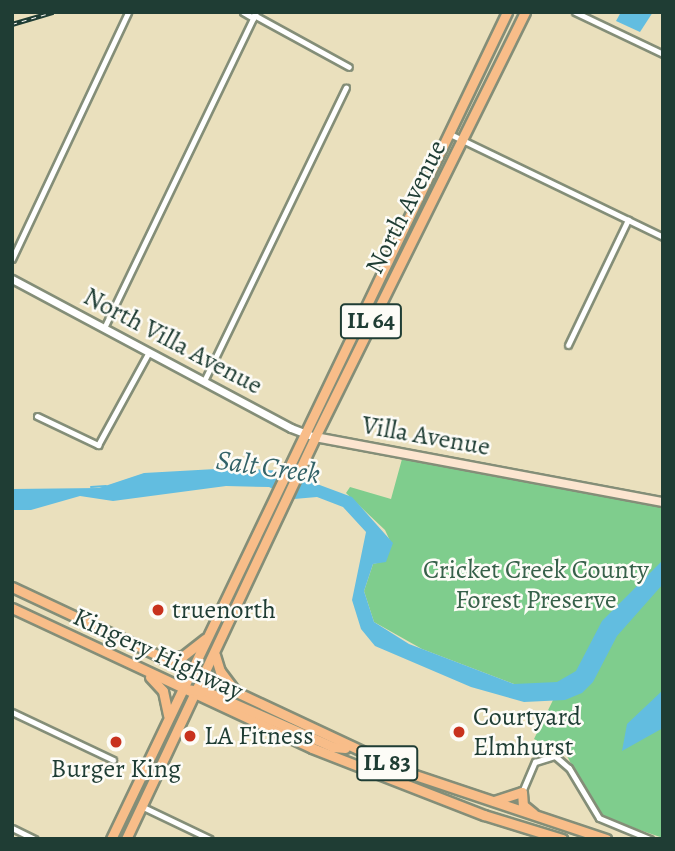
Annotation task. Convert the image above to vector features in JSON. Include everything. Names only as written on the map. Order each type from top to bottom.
[{"type":"main road","name":"North Avenue","points":[[449,133],[506,12]]},
{"type":"main road","name":"North Avenue","points":[[126,839],[215,655],[278,513],[526,12]]},
{"type":"main road","name":"IL 64","points":[[111,839],[303,433],[449,133]]},
{"type":"main road","name":"Villa Avenue","points":[[315,437],[663,502]]},
{"type":"main road","name":"Kingery Highway","points":[[12,587],[239,695]]},
{"type":"main road","name":"Kingery Highway","points":[[12,608],[181,689],[197,693],[401,785],[562,839]]},
{"type":"main road","points":[[161,659],[183,656],[205,639]]},
{"type":"main road","points":[[215,655],[223,676],[239,695]]},
{"type":"main road","points":[[144,671],[163,691],[168,715]]},
{"type":"main road","points":[[197,693],[333,747],[354,749]]},
{"type":"main road","name":"IL 83","points":[[239,695],[354,749],[488,801],[606,839]]},
{"type":"main road","points":[[488,801],[506,801],[522,792],[525,809],[546,820]]},
{"type":"street","points":[[12,259],[128,12]]},
{"type":"street","points":[[243,12],[254,15],[349,67]]},
{"type":"street","points":[[575,12],[663,54]]},
{"type":"street","points":[[104,328],[254,15]]},
{"type":"street","points":[[204,381],[346,88]]},
{"type":"street","points":[[449,133],[663,237]]},
{"type":"street","points":[[568,345],[628,220]]},
{"type":"street","name":"North Villa Avenue","points":[[12,279],[315,437]]},
{"type":"street","points":[[37,416],[98,444],[149,352]]},
{"type":"street","points":[[12,712],[113,760]]},
{"type":"street","points":[[522,792],[535,762],[555,756],[569,768],[586,803],[599,818],[650,839]]},
{"type":"street","points":[[141,806],[210,839]]},
{"type":"street","points":[[12,828],[35,839]]},
{"type":"green space","name":"Cricket Creek County Forest Preserve","points":[[402,459],[663,507],[663,838],[605,818],[591,802],[567,756],[534,739],[553,700],[538,685],[514,684],[422,649],[374,622],[364,591],[373,564],[381,562],[392,545],[385,530],[346,493],[350,487],[391,499]]},
{"type":"water","points":[[621,12],[653,12],[640,32],[616,21]]},
{"type":"water","points":[[234,468],[282,471],[352,497],[393,543],[386,562],[373,564],[364,591],[374,622],[409,644],[514,684],[557,682],[576,671],[602,621],[663,560],[663,584],[617,636],[593,682],[582,693],[565,700],[524,702],[471,687],[375,646],[361,629],[352,600],[366,532],[343,507],[317,497],[294,499],[269,487],[226,486],[113,501],[80,496],[31,510],[12,510],[12,489],[99,488],[144,473]]},
{"type":"water","points":[[663,690],[663,728],[622,751],[627,724]]},
{"type":"waterway","name":"Salt Creek","points":[[91,487],[106,486]]},
{"type":"railway","points":[[12,24],[53,12]]},
{"type":"place","name":"truenorth","points":[[158,610]]},
{"type":"place","name":"Courtyard Elmhurst","points":[[459,732]]},
{"type":"place","name":"LA Fitness","points":[[190,736]]},
{"type":"place","name":"Burger King","points":[[116,742]]}]
